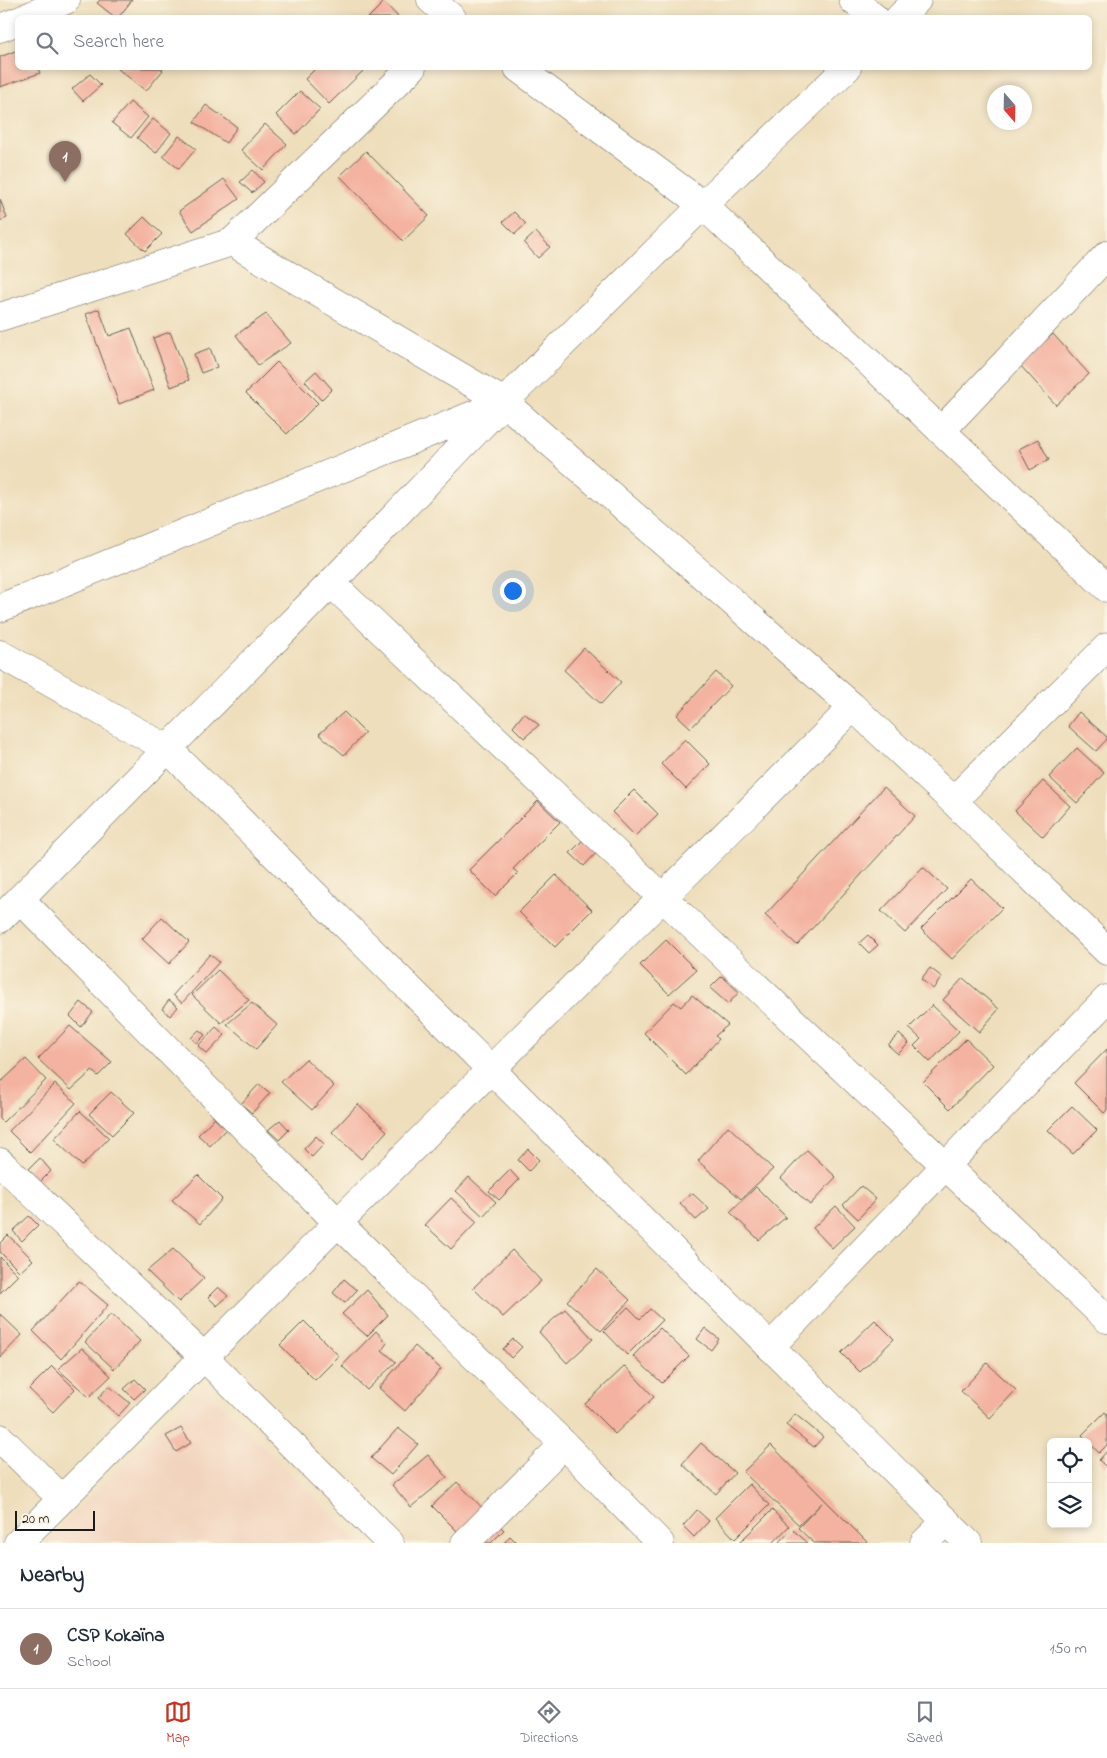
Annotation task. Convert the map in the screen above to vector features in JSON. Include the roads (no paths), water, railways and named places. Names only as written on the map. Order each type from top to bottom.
[{"type":"street","points":[[32,15],[66,0]]},
{"type":"street","points":[[432,0],[449,15]]},
{"type":"street","points":[[853,0],[871,15]]},
{"type":"street","points":[[902,15],[917,0]]},
{"type":"street","points":[[0,28],[15,22]]},
{"type":"street","points":[[0,317],[232,242],[410,70]]},
{"type":"street","points":[[521,70],[703,205],[1107,588]]},
{"type":"street","points":[[0,920],[331,582],[504,402],[703,205],[845,70]]},
{"type":"street","points":[[232,242],[504,402],[853,707],[1107,951]]},
{"type":"street","points":[[940,431],[1107,255]]},
{"type":"street","points":[[0,608],[504,402]]},
{"type":"street","points":[[331,582],[1107,1319]]},
{"type":"street","points":[[953,801],[1107,647]]},
{"type":"street","points":[[0,654],[168,749],[968,1543]]},
{"type":"street","points":[[18,1543],[853,707]]},
{"type":"street","points":[[20,899],[338,1222],[564,1444],[660,1543]]},
{"type":"street","points":[[770,1347],[1107,999]]},
{"type":"street","points":[[0,1162],[204,1357],[390,1543]]},
{"type":"street","points":[[0,1438],[62,1499]]},
{"type":"street","points":[[465,1543],[564,1444]]},
{"type":"street","points":[[924,1543],[946,1521]]},
{"type":"place","name":"CSP Kokaïna","points":[[65,182]]}]
